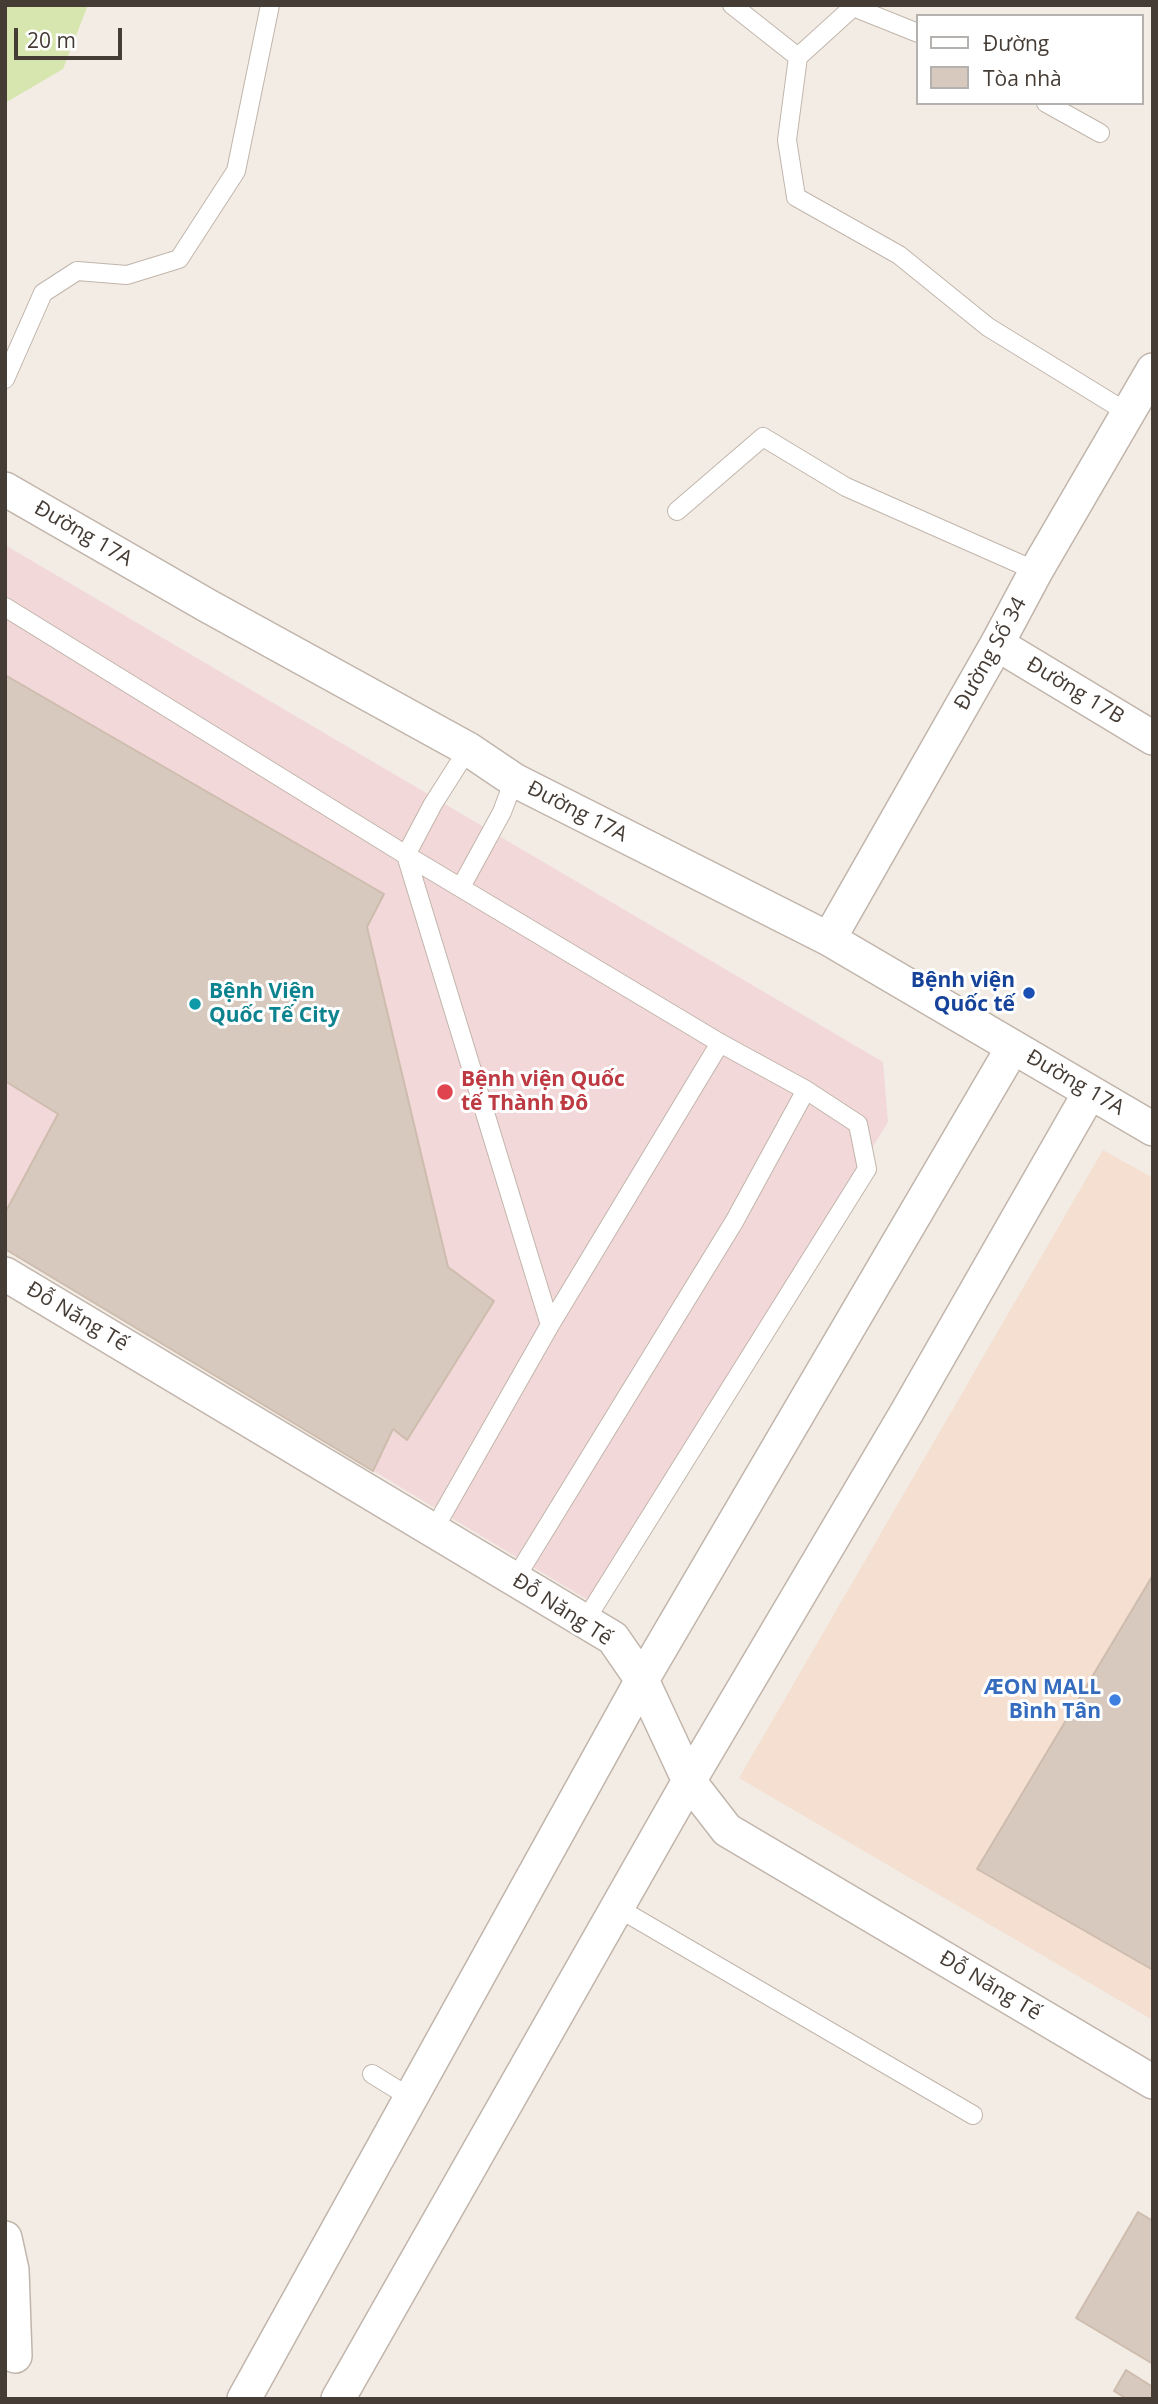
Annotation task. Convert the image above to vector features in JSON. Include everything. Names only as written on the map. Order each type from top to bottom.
[{"type":"street","name":"Đường Số 34","points":[[829,939],[1036,571],[1153,370]]},
{"type":"street","name":"Đường 17A","points":[[5,489],[208,606],[468,749],[514,780],[829,939],[1153,1129]]},
{"type":"street","name":"Đường 17B","points":[[997,644],[1153,738]]},
{"type":"street","points":[[244,2399],[642,1681],[1013,1047]]},
{"type":"street","points":[[338,2399],[689,1781],[911,1406],[1090,1092]]},
{"type":"street","name":"Đỗ Năng Tế","points":[[5,1274],[613,1638],[642,1681],[689,1781],[727,1830],[1153,2082]]},
{"type":"street","points":[[5,2238],[12,2270],[15,2356]]},
{"type":"lane","points":[[5,379],[43,293],[78,271],[127,275],[178,259],[236,171],[270,5]]},
{"type":"lane","points":[[732,5],[798,57]]},
{"type":"lane","points":[[916,32],[853,6],[798,57],[788,139],[796,197],[899,255],[988,327],[1128,413]]},
{"type":"lane","points":[[1050,105],[1100,133]]},
{"type":"lane","points":[[677,511],[763,437],[846,488],[1036,571]]},
{"type":"lane","points":[[5,607],[406,855],[720,1043],[806,1090],[859,1124],[867,1169],[585,1621]]},
{"type":"lane","points":[[468,749],[433,804],[406,855],[550,1325]]},
{"type":"lane","points":[[460,887],[502,812],[514,780]]},
{"type":"lane","points":[[433,1531],[550,1325],[720,1043]]},
{"type":"lane","points":[[515,1579],[734,1222],[806,1090]]},
{"type":"lane","points":[[618,1908],[973,2115]]},
{"type":"lane","points":[[372,2074],[411,2098]]},
{"type":"shaded area","name":"Bệnh viện Quốc tế Thành Đô","points":[[5,545],[883,1062],[888,1122],[591,1602],[5,1249]]},
{"type":"shaded area","points":[[1103,1150],[1153,1178],[1153,2020],[739,1778]]},
{"type":"green space","points":[[5,5],[88,5],[63,69],[5,103]]},
{"type":"building","name":"Bệnh Viện Quốc Tế City","points":[[5,675],[384,894],[367,927],[448,1267],[494,1301],[407,1440],[393,1429],[373,1471],[5,1249],[5,1213],[58,1114],[5,1081]]},
{"type":"building","name":"ÆON MALL Bình Tân","points":[[1153,1575],[1153,1970],[977,1869]]},
{"type":"building","points":[[1138,2212],[1153,2221],[1153,2364],[1076,2318]]},
{"type":"building","points":[[1126,2370],[1153,2387],[1153,2399],[1127,2399],[1114,2391]]},
{"type":"place","name":"Bệnh viện Quốc tế","points":[[1029,993]]},
{"type":"place","name":"Bệnh Viện Quốc Tế City","points":[[195,1004]]},
{"type":"place","name":"Bệnh viện Quốc tế Thành Đô","points":[[445,1092]]},
{"type":"place","name":"ÆON MALL Bình Tân","points":[[1115,1700]]}]
